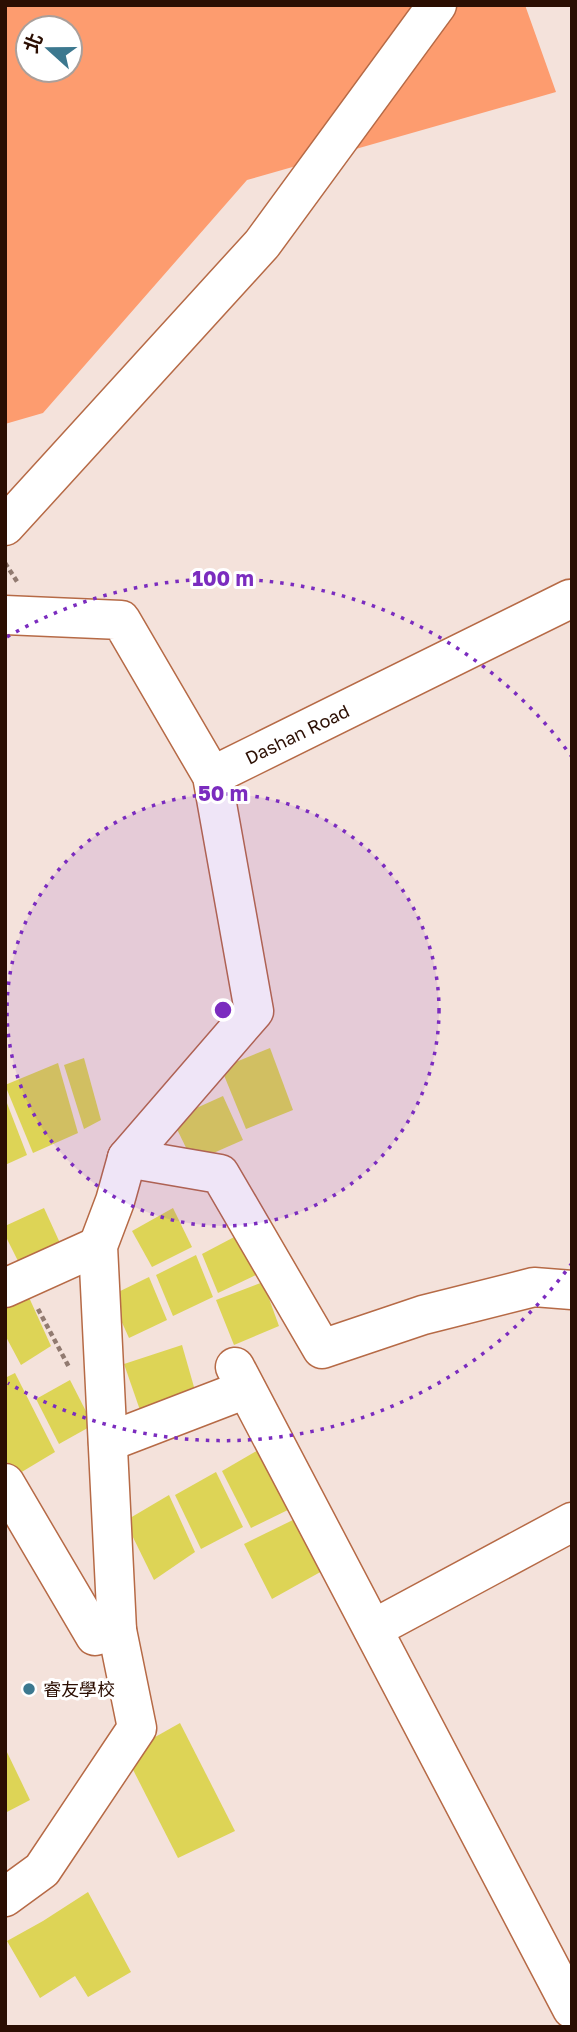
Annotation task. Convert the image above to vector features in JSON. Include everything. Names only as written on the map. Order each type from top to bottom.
[{"type":"street","points":[[5,526],[262,244],[437,5]]},
{"type":"street","name":"Dashan Road","points":[[212,776],[571,599]]},
{"type":"street","points":[[5,615],[121,620],[212,776],[254,1011],[127,1158],[99,1246],[117,1630],[137,1728],[42,1870],[5,1897]]},
{"type":"street","points":[[127,1158],[220,1174],[322,1349],[423,1315],[534,1287],[572,1290]]},
{"type":"street","points":[[14,1284],[99,1246]]},
{"type":"street","points":[[108,1442],[241,1378],[572,2009]]},
{"type":"street","points":[[5,1483],[95,1636],[117,1630]]},
{"type":"street","points":[[373,1629],[572,1522]]},
{"type":"path","points":[[14,1284],[71,1373]]},
{"type":"shaded area","points":[[5,5],[525,5],[556,92],[247,180],[43,413],[5,424]]},
{"type":"building","points":[[270,1048],[293,1110],[246,1129],[221,1068]]},
{"type":"building","points":[[84,1058],[101,1120],[84,1129],[64,1065]]},
{"type":"building","points":[[58,1063],[78,1133],[33,1153],[5,1085]]},
{"type":"building","points":[[223,1096],[243,1140],[193,1162],[172,1119]]},
{"type":"building","points":[[5,1098],[27,1155],[5,1165]]},
{"type":"building","points":[[44,1208],[65,1254],[24,1273],[5,1235],[5,1226]]},
{"type":"building","points":[[173,1208],[192,1247],[152,1267],[132,1231]]},
{"type":"building","points":[[238,1235],[256,1275],[218,1293],[202,1254]]},
{"type":"building","points":[[196,1255],[213,1297],[173,1316],[156,1275]]},
{"type":"building","points":[[149,1277],[167,1320],[129,1338],[110,1296]]},
{"type":"building","points":[[263,1282],[279,1326],[234,1345],[216,1300]]},
{"type":"building","points":[[27,1293],[51,1346],[21,1365],[5,1335],[5,1304]]},
{"type":"building","points":[[182,1345],[196,1394],[141,1413],[124,1364]]},
{"type":"building","points":[[15,1373],[55,1452],[15,1476],[5,1458],[5,1378]]},
{"type":"building","points":[[70,1380],[93,1425],[59,1444],[36,1399]]},
{"type":"building","points":[[265,1446],[294,1507],[251,1528],[222,1471]]},
{"type":"building","points":[[216,1472],[243,1527],[201,1549],[175,1495]]},
{"type":"building","points":[[169,1495],[195,1552],[154,1580],[125,1521]]},
{"type":"building","points":[[301,1516],[324,1570],[272,1599],[244,1544]]},
{"type":"building","points":[[180,1723],[235,1831],[178,1858],[125,1754]]},
{"type":"building","points":[[5,1748],[30,1800],[5,1813]]},
{"type":"building","points":[[88,1892],[131,1972],[88,1997],[75,1976],[40,1998],[7,1941]]},
{"type":"place","name":"睿友學校","points":[[29,1689]]}]
